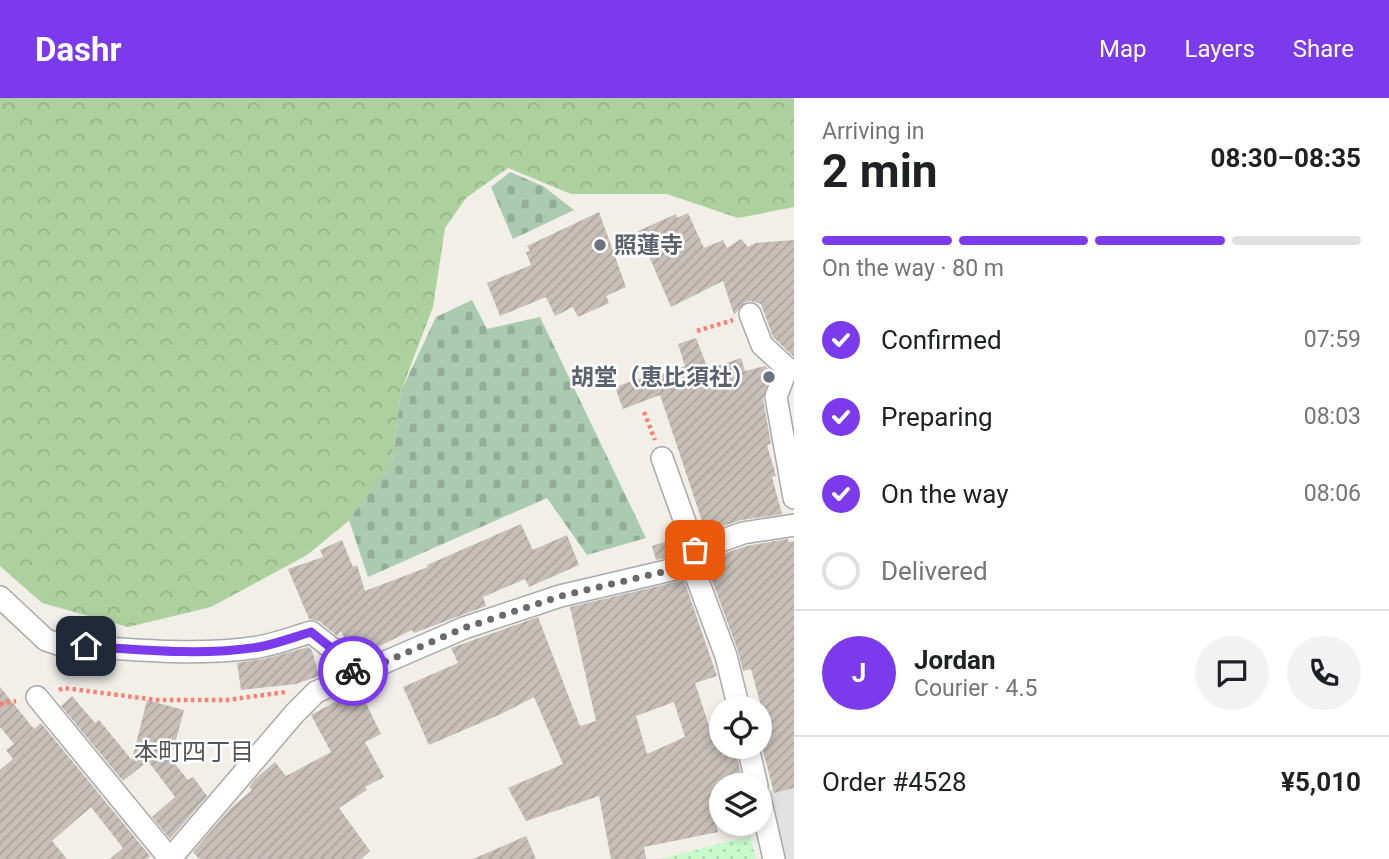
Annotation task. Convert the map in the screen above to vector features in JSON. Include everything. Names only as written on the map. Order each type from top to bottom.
[{"type":"street","points":[[750,314],[762,345],[790,367],[776,397],[794,498]]},
{"type":"street","points":[[662,458],[726,656],[736,696]]},
{"type":"street","points":[[37,697],[170,859],[316,692],[464,628],[694,557],[743,533],[794,525]]},
{"type":"street","points":[[0,597],[47,640],[58,644],[162,651],[223,651],[261,647],[311,632],[349,662],[355,675]]},
{"type":"street","points":[[769,836],[774,859]]},
{"type":"path","points":[[697,331],[750,314]]},
{"type":"path","points":[[643,412],[662,458]]},
{"type":"path","points":[[0,704],[37,697],[64,688],[157,700],[227,700],[294,690],[316,692]]},
{"type":"green space","points":[[0,98],[794,98],[794,207],[738,218],[667,194],[571,194],[508,168],[466,198],[445,228],[433,307],[401,391],[392,461],[357,514],[307,555],[211,607],[128,627],[42,603],[0,566]]},
{"type":"green space","points":[[510,172],[543,186],[574,210],[513,239],[491,187]]},
{"type":"green space","points":[[472,300],[487,329],[540,317],[646,538],[587,555],[547,498],[368,577],[349,520],[392,461],[401,391],[436,317]]},
{"type":"green space","points":[[750,836],[756,859],[660,859]]},
{"type":"shaded area","points":[[794,785],[794,859],[779,859],[772,828],[772,790]]},
{"type":"building","points":[[599,212],[626,287],[606,296],[609,303],[578,317],[573,307],[555,316],[546,297],[500,316],[487,283],[531,265],[526,252],[530,251],[527,246]]},
{"type":"building","points":[[688,213],[704,248],[723,240],[727,248],[741,239],[748,247],[755,243],[794,240],[794,357],[773,337],[761,304],[745,302],[734,315],[723,281],[671,307],[638,231],[676,214],[677,218]]},
{"type":"building","points":[[696,338],[708,369],[741,358],[745,371],[765,366],[772,372],[763,399],[771,444],[767,445],[776,476],[772,477],[782,514],[741,520],[703,533],[705,530],[660,395],[623,409],[615,387],[685,366],[678,344]]},
{"type":"building","points":[[521,524],[533,550],[567,535],[579,565],[529,587],[525,579],[483,597],[486,606],[414,633],[412,630],[360,656],[347,644],[341,631],[337,636],[319,621],[309,619],[288,569],[323,557],[320,550],[342,540],[353,567],[357,565],[365,591],[428,567],[427,565]]},
{"type":"building","points":[[677,538],[681,554],[656,560],[652,546]]},
{"type":"building","points":[[788,539],[789,542],[794,541],[794,788],[774,793],[772,773],[769,773],[765,759],[772,759],[772,696],[758,696],[751,669],[743,671],[706,564],[706,560],[746,546]]},
{"type":"building","points":[[684,580],[717,676],[695,683],[709,726],[709,759],[738,759],[741,773],[709,773],[709,834],[644,847],[646,859],[611,859],[599,796],[526,821],[508,788],[563,764],[534,697],[429,745],[403,687],[458,663],[451,648],[538,617],[580,726],[596,721],[570,607]],"holes":[[[674,702],[685,737],[647,754],[636,716]]]},
{"type":"building","points":[[308,647],[312,650],[319,676],[296,684],[241,690],[237,663]]},
{"type":"building","points":[[0,687],[34,729],[41,723],[150,856],[147,859],[110,859],[123,848],[91,807],[52,841],[67,859],[0,859],[0,770],[13,759],[6,750],[14,744],[0,727]]},
{"type":"building","points":[[359,689],[381,734],[365,742],[384,777],[365,787],[367,790],[339,808],[370,851],[361,859],[199,859],[193,852],[230,809],[252,790],[249,787],[256,778],[275,762],[286,776],[331,752],[311,715]]},
{"type":"building","points":[[72,696],[95,723],[99,720],[132,760],[147,700],[184,710],[171,759],[188,780],[193,777],[207,796],[170,839],[152,817],[175,797],[148,761],[123,781],[61,706]]},
{"type":"building","points":[[526,836],[536,859],[473,859]]},
{"type":"way so far","points":[[353,671],[355,675],[464,628],[561,596],[692,565],[695,550]]},
{"type":"place","name":"照蓮寺","points":[[600,245]]},
{"type":"place","name":"胡堂（恵比須社）","points":[[769,377]]},
{"type":"district","name":"本町四丁目","points":[[194,752]]},
{"type":"route","points":[[86,646],[162,651],[223,651],[261,647],[311,632],[349,662],[353,671]]}]
